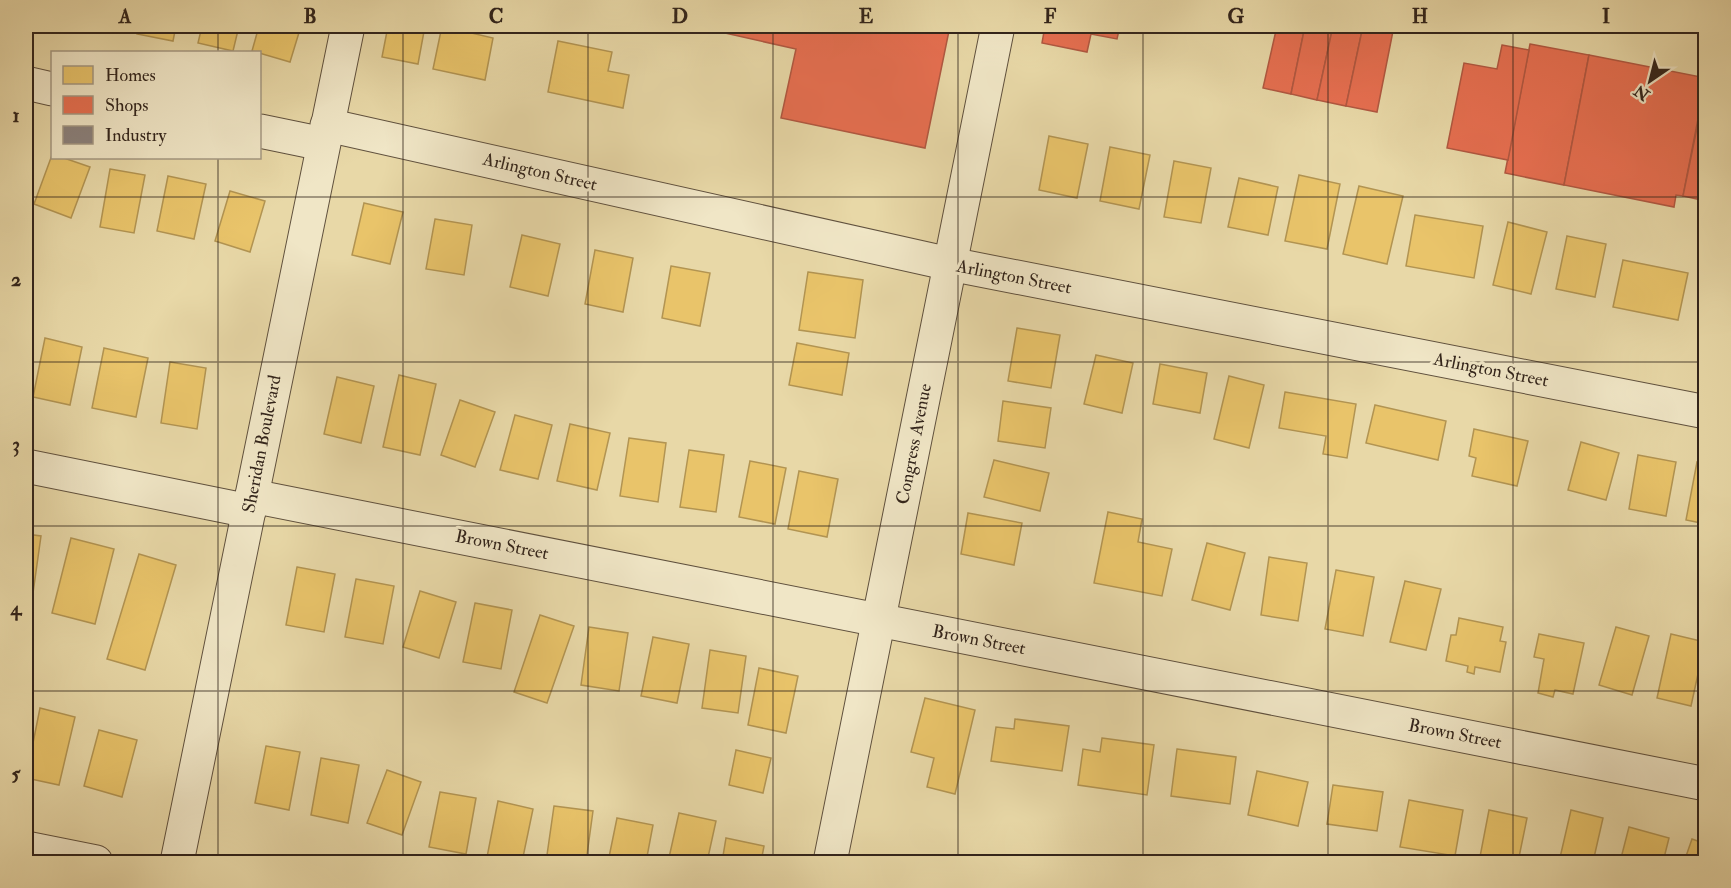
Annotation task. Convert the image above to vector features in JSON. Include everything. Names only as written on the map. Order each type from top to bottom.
[{"type":"street","name":"Sheridan Boulevard","points":[[177,862],[348,26]]},
{"type":"street","name":"Congress Avenue","points":[[830,862],[998,26]]},
{"type":"street","points":[[26,83],[51,89]]},
{"type":"street","name":"Arlington Street","points":[[261,131],[325,134],[950,264],[1706,412]]},
{"type":"street","name":"Brown Street","points":[[26,466],[250,503],[879,620],[1706,784]]},
{"type":"street","points":[[26,848],[96,862]]},
{"type":"building: Homes","points":[[87,26],[119,26],[117,32]]},
{"type":"building: Homes","points":[[139,26],[176,26],[173,41],[137,34]]},
{"type":"building: Homes","points":[[202,26],[239,26],[233,51],[198,43]]},
{"type":"building: Homes","points":[[259,26],[301,26],[290,62],[261,54],[261,51],[252,51]]},
{"type":"building: Homes","points":[[388,26],[425,26],[418,64],[382,57]]},
{"type":"building: Homes","points":[[442,26],[469,26],[467,32],[493,38],[485,80],[433,69]]},
{"type":"building: Homes","points":[[558,41],[612,52],[608,71],[629,75],[623,108],[548,92]]},
{"type":"building: Homes","points":[[1049,136],[1088,144],[1077,198],[1039,190]]},
{"type":"building: Homes","points":[[1110,147],[1150,155],[1139,209],[1100,201]]},
{"type":"building: Homes","points":[[26,152],[31,154],[26,168]]},
{"type":"building: Homes","points":[[51,158],[67,159],[90,167],[71,218],[34,204]]},
{"type":"building: Homes","points":[[1174,161],[1211,168],[1201,223],[1164,217]]},
{"type":"building: Homes","points":[[110,169],[145,175],[134,233],[100,227]]},
{"type":"building: Homes","points":[[1299,175],[1340,184],[1327,249],[1285,241]]},
{"type":"building: Homes","points":[[168,176],[206,184],[194,239],[157,231]]},
{"type":"building: Homes","points":[[1239,178],[1278,187],[1268,235],[1228,227]]},
{"type":"building: Homes","points":[[1359,186],[1403,196],[1387,264],[1343,254]]},
{"type":"building: Homes","points":[[230,191],[265,201],[250,252],[215,241]]},
{"type":"building: Homes","points":[[364,203],[403,212],[390,264],[352,255]]},
{"type":"building: Homes","points":[[1415,215],[1483,226],[1474,278],[1406,266]]},
{"type":"building: Homes","points":[[435,219],[472,225],[464,275],[426,269]]},
{"type":"building: Homes","points":[[1508,222],[1547,232],[1531,294],[1493,285]]},
{"type":"building: Homes","points":[[522,235],[560,244],[548,296],[510,287]]},
{"type":"building: Homes","points":[[1567,236],[1606,244],[1595,297],[1556,289]]},
{"type":"building: Homes","points":[[595,250],[633,258],[623,312],[585,304]]},
{"type":"building: Homes","points":[[1623,260],[1688,273],[1678,320],[1613,307]]},
{"type":"building: Homes","points":[[671,266],[710,273],[700,326],[662,318]]},
{"type":"building: Homes","points":[[808,272],[863,280],[855,338],[799,330]]},
{"type":"building: Homes","points":[[1017,328],[1060,335],[1051,388],[1008,381]]},
{"type":"building: Homes","points":[[45,338],[82,347],[70,405],[33,397]]},
{"type":"building: Homes","points":[[797,343],[849,353],[842,395],[789,385]]},
{"type":"building: Homes","points":[[104,348],[148,358],[136,417],[92,408]]},
{"type":"building: Homes","points":[[1096,355],[1133,363],[1122,413],[1084,404]]},
{"type":"building: Homes","points":[[170,362],[206,368],[197,429],[161,423]]},
{"type":"building: Homes","points":[[1160,364],[1207,373],[1200,413],[1153,404]]},
{"type":"building: Homes","points":[[399,375],[436,384],[420,455],[383,447]]},
{"type":"building: Homes","points":[[1229,376],[1264,385],[1249,448],[1214,439]]},
{"type":"building: Homes","points":[[337,377],[374,386],[361,443],[324,434]]},
{"type":"building: Homes","points":[[1285,392],[1356,404],[1347,458],[1323,454],[1326,436],[1279,428]]},
{"type":"building: Homes","points":[[460,400],[495,412],[475,467],[441,455]]},
{"type":"building: Homes","points":[[1003,401],[1051,408],[1045,448],[998,441]]},
{"type":"building: Homes","points":[[1375,405],[1446,421],[1438,460],[1366,443]]},
{"type":"building: Homes","points":[[515,415],[552,425],[538,479],[500,470]]},
{"type":"building: Homes","points":[[570,424],[610,433],[597,490],[557,481]]},
{"type":"building: Homes","points":[[1474,429],[1528,441],[1517,486],[1472,476],[1476,458],[1469,456]]},
{"type":"building: Homes","points":[[629,438],[666,443],[658,502],[620,496]]},
{"type":"building: Homes","points":[[1581,442],[1619,453],[1606,500],[1568,490]]},
{"type":"building: Homes","points":[[689,450],[724,455],[716,512],[680,507]]},
{"type":"building: Homes","points":[[1638,455],[1676,462],[1666,516],[1629,509]]},
{"type":"building: Homes","points":[[994,460],[1049,473],[1040,511],[984,497]]},
{"type":"building: Homes","points":[[750,461],[786,468],[775,524],[739,517]]},
{"type":"building: Homes","points":[[1697,462],[1706,464],[1706,524],[1686,520]]},
{"type":"building: Homes","points":[[799,471],[838,479],[827,537],[788,529]]},
{"type":"building: Homes","points":[[1108,512],[1142,519],[1138,542],[1172,549],[1162,596],[1094,583]]},
{"type":"building: Homes","points":[[968,513],[1022,523],[1014,565],[961,554]]},
{"type":"building: Homes","points":[[26,534],[41,536],[33,593],[26,592]]},
{"type":"building: Homes","points":[[71,538],[114,549],[95,624],[52,613]]},
{"type":"building: Homes","points":[[1207,543],[1245,553],[1230,610],[1192,600]]},
{"type":"building: Homes","points":[[139,554],[176,565],[145,670],[107,659]]},
{"type":"building: Homes","points":[[1269,557],[1307,563],[1298,621],[1261,615]]},
{"type":"building: Homes","points":[[297,567],[335,574],[324,632],[286,625]]},
{"type":"building: Homes","points":[[1336,570],[1374,577],[1363,636],[1325,629]]},
{"type":"building: Homes","points":[[356,579],[394,586],[383,644],[345,637]]},
{"type":"building: Homes","points":[[1405,581],[1441,589],[1426,650],[1390,642]]},
{"type":"building: Homes","points":[[420,591],[456,602],[439,658],[403,647]]},
{"type":"building: Homes","points":[[475,603],[512,610],[501,669],[463,662]]},
{"type":"building: Homes","points":[[540,615],[574,626],[547,703],[514,692]]},
{"type":"building: Homes","points":[[1459,618],[1503,627],[1500,641],[1506,642],[1500,672],[1475,667],[1474,674],[1467,672],[1468,666],[1446,661],[1451,635],[1456,635]]},
{"type":"building: Homes","points":[[589,627],[628,633],[619,691],[581,685]]},
{"type":"building: Homes","points":[[1616,627],[1649,636],[1632,695],[1599,685]]},
{"type":"building: Homes","points":[[1539,634],[1584,643],[1573,694],[1555,690],[1553,697],[1538,693],[1544,659],[1534,657]]},
{"type":"building: Homes","points":[[1671,634],[1705,642],[1691,706],[1657,698]]},
{"type":"building: Homes","points":[[653,637],[689,644],[677,703],[641,696]]},
{"type":"building: Homes","points":[[710,650],[746,656],[738,713],[702,708]]},
{"type":"building: Homes","points":[[759,668],[798,676],[786,733],[748,725]]},
{"type":"building: Homes","points":[[925,698],[975,710],[955,794],[927,787],[934,758],[911,752]]},
{"type":"building: Homes","points":[[40,708],[75,717],[59,785],[26,778]]},
{"type":"building: Homes","points":[[1015,719],[1069,726],[1062,771],[991,761],[996,727],[1014,729]]},
{"type":"building: Homes","points":[[99,730],[137,740],[122,797],[84,786]]},
{"type":"building: Homes","points":[[1102,738],[1154,745],[1147,795],[1078,785],[1083,749],[1100,752]]},
{"type":"building: Homes","points":[[266,746],[300,752],[289,810],[255,803]]},
{"type":"building: Homes","points":[[1177,749],[1236,757],[1230,804],[1171,796]]},
{"type":"building: Homes","points":[[736,750],[771,758],[763,793],[729,785]]},
{"type":"building: Homes","points":[[321,758],[359,765],[348,823],[311,815]]},
{"type":"building: Homes","points":[[387,770],[421,782],[402,835],[367,823]]},
{"type":"building: Homes","points":[[1257,771],[1308,782],[1298,826],[1248,815]]},
{"type":"building: Homes","points":[[1333,785],[1383,792],[1377,831],[1327,824]]},
{"type":"building: Homes","points":[[440,792],[476,798],[466,854],[429,847]]},
{"type":"building: Homes","points":[[1409,800],[1463,810],[1455,856],[1400,847]]},
{"type":"building: Homes","points":[[498,801],[533,809],[522,862],[487,857]]},
{"type":"building: Homes","points":[[554,806],[593,811],[586,862],[546,862]]},
{"type":"building: Homes","points":[[1489,810],[1527,818],[1518,862],[1479,862]]},
{"type":"building: Homes","points":[[1571,810],[1603,818],[1593,862],[1559,862]]},
{"type":"building: Homes","points":[[679,813],[716,821],[707,862],[668,862]]},
{"type":"building: Homes","points":[[617,818],[653,825],[646,862],[608,862]]},
{"type":"building: Homes","points":[[1629,827],[1669,838],[1663,862],[1620,862]]},
{"type":"building: Homes","points":[[726,838],[764,846],[761,862],[722,862]]},
{"type":"building: Homes","points":[[1692,839],[1706,844],[1706,862],[1684,862]]},
{"type":"building: Shops","points":[[708,26],[950,26],[925,148],[781,118],[796,49],[707,29]]},
{"type":"building: Shops","points":[[1045,26],[1120,26],[1117,39],[1091,34],[1087,52],[1042,43]]},
{"type":"building: Shops","points":[[1277,26],[1305,26],[1291,94],[1263,88]]},
{"type":"building: Shops","points":[[1305,26],[1333,26],[1317,100],[1291,94]]},
{"type":"building: Shops","points":[[1333,26],[1363,26],[1346,106],[1317,100]]},
{"type":"building: Shops","points":[[1363,26],[1394,26],[1377,112],[1346,106]]},
{"type":"building: Shops","points":[[1530,44],[1589,55],[1564,185],[1505,173]]},
{"type":"building: Shops","points":[[1502,45],[1529,50],[1508,160],[1447,148],[1464,63],[1497,69]]},
{"type":"building: Shops","points":[[1589,55],[1706,78],[1683,196],[1676,195],[1674,207],[1564,185]]},
{"type":"building: Shops","points":[[1706,84],[1706,201],[1683,196]]},
{"type":"building: Industry","points":[[524,26],[545,26],[543,32]]}]
